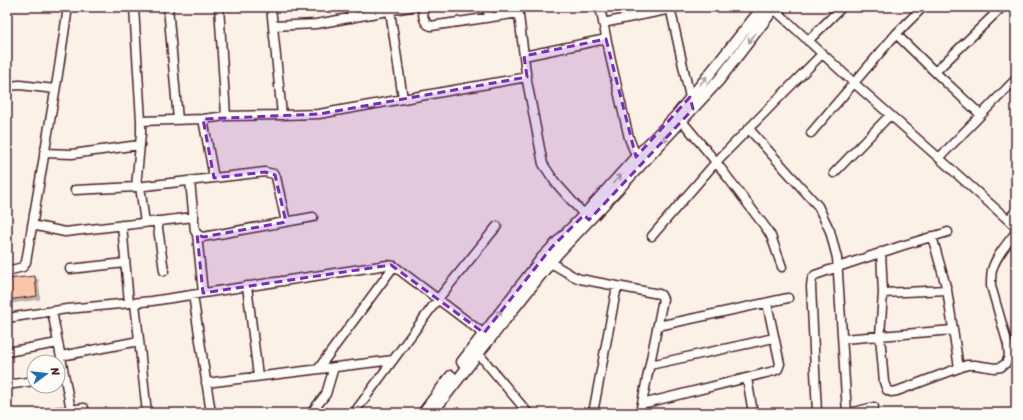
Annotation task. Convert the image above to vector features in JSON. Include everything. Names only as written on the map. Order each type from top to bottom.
[{"type":"street","points":[[7,271],[20,268],[24,265],[58,74],[68,7]]},
{"type":"street","points":[[134,7],[141,121],[138,186],[144,223]]},
{"type":"street","points":[[168,7],[178,120]]},
{"type":"street","points":[[219,7],[226,116]]},
{"type":"street","points":[[272,7],[282,115]]},
{"type":"street","points":[[351,7],[352,18]]},
{"type":"street","points":[[273,26],[311,25],[410,7]]},
{"type":"street","points":[[422,7],[426,24],[428,26],[489,18],[519,10],[527,78],[543,164],[555,182],[586,218]]},
{"type":"street","points":[[487,7],[489,18]]},
{"type":"street","points":[[600,7],[629,138],[638,162]]},
{"type":"street","points":[[423,413],[475,351],[550,256],[638,162],[763,7]]},
{"type":"street","points":[[808,41],[842,7]]},
{"type":"street","points":[[812,133],[896,34],[923,7]]},
{"type":"street","points":[[935,72],[1002,7]]},
{"type":"street","points":[[603,23],[671,8],[693,109]]},
{"type":"street","points":[[638,162],[682,121],[721,78],[774,8],[822,54],[940,158],[1016,228]]},
{"type":"street","points":[[390,11],[403,99]]},
{"type":"street","points":[[896,34],[981,115]]},
{"type":"street","points":[[524,56],[606,39]]},
{"type":"street","points":[[652,236],[716,162],[822,54]]},
{"type":"street","points":[[141,121],[226,116],[319,114],[527,78]]},
{"type":"street","points":[[940,158],[1016,79]]},
{"type":"street","points":[[7,86],[20,85],[55,87]]},
{"type":"street","points":[[834,173],[890,115]]},
{"type":"street","points":[[203,118],[214,178]]},
{"type":"street","points":[[682,121],[716,162],[769,232],[782,267]]},
{"type":"street","points":[[749,129],[818,206],[830,231],[838,258],[848,413],[874,407]]},
{"type":"street","points":[[44,153],[72,154],[139,144]]},
{"type":"street","points":[[75,190],[138,186],[265,172],[274,174],[276,177],[286,222]]},
{"type":"street","points":[[190,181],[203,293]]},
{"type":"street","points":[[1008,220],[1016,211]]},
{"type":"street","points":[[32,225],[64,232],[194,217]]},
{"type":"street","points":[[197,234],[203,237],[313,217]]},
{"type":"street","points":[[157,221],[164,271]]},
{"type":"street","points":[[122,225],[125,262],[139,341],[147,413]]},
{"type":"street","points":[[354,413],[438,299],[497,226]]},
{"type":"street","points":[[817,413],[811,286],[812,279],[816,275],[881,252],[948,232]]},
{"type":"street","points":[[881,252],[883,293],[880,336],[884,382],[887,390],[891,392],[967,365],[995,368],[1001,367],[1006,363],[1009,357],[1008,345],[991,286],[991,278],[992,271],[1001,252],[1016,232]]},
{"type":"street","points":[[932,236],[947,290],[959,368]]},
{"type":"street","points":[[550,256],[576,278],[661,295],[663,299],[641,409],[778,370],[780,364],[767,303]]},
{"type":"street","points":[[70,269],[125,262]]},
{"type":"street","points":[[7,318],[52,311],[152,301],[381,265],[391,265],[487,336]]},
{"type":"street","points":[[318,369],[394,266]]},
{"type":"street","points":[[247,286],[258,376]]},
{"type":"street","points":[[593,413],[617,286]]},
{"type":"street","points":[[883,293],[947,290]]},
{"type":"street","points":[[193,295],[211,413]]},
{"type":"street","points":[[658,326],[788,298]]},
{"type":"street","points":[[52,311],[61,354]]},
{"type":"street","points":[[843,339],[953,330]]},
{"type":"street","points":[[650,365],[774,338]]},
{"type":"street","points":[[66,355],[139,341]]},
{"type":"street","points":[[7,352],[58,343]]},
{"type":"street","points":[[432,413],[475,351]]},
{"type":"street","points":[[475,351],[528,413]]},
{"type":"street","points":[[206,383],[392,360]]},
{"type":"street","points":[[309,413],[326,394],[334,367]]},
{"type":"street","points":[[747,378],[754,413]]},
{"type":"street","points":[[7,385],[26,382]]},
{"type":"street","points":[[66,394],[71,410]]},
{"type":"street","points":[[49,413],[84,408]]},
{"type":"highlighted area","points":[[606,39],[636,157],[690,97],[693,109],[589,220],[584,215],[551,248],[484,333],[391,265],[203,293],[197,234],[203,237],[286,222],[275,175],[265,172],[214,178],[203,119],[319,114],[527,77],[524,56]]},
{"type":"building","points":[[35,276],[37,296],[7,300],[7,279]]}]
